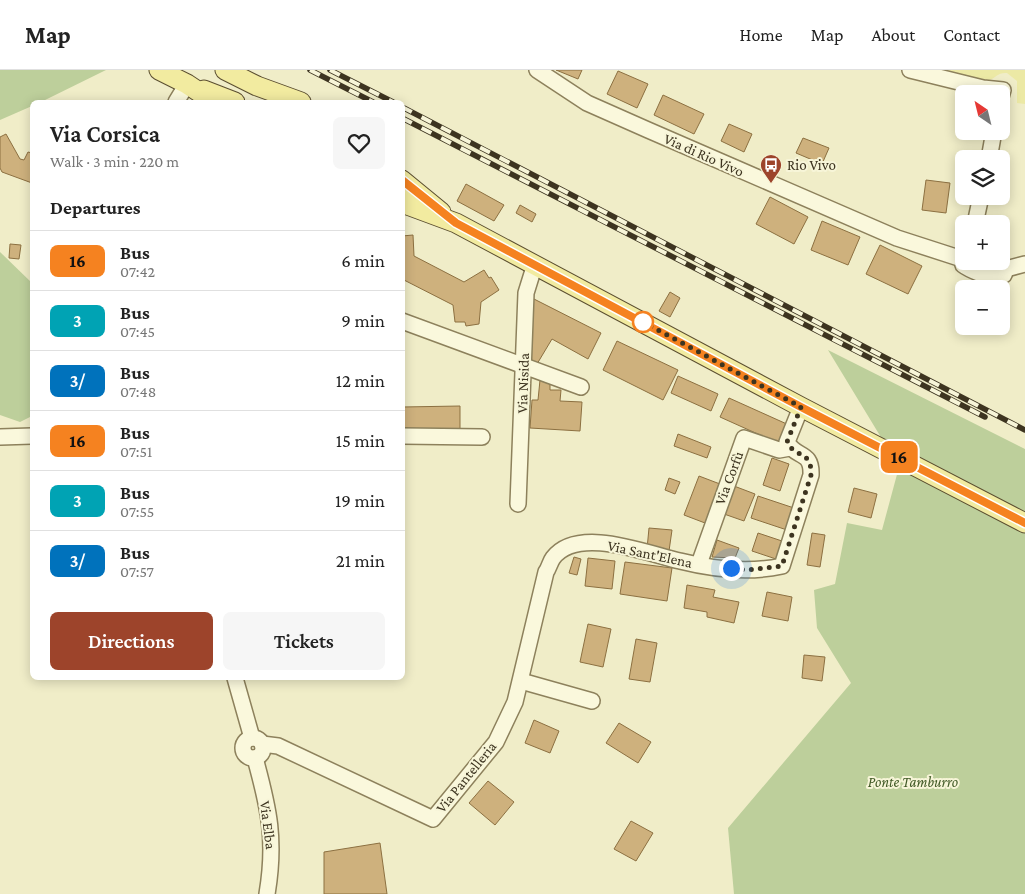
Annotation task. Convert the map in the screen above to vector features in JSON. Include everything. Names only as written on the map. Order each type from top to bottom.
[{"type":"main road","points":[[225,70],[256,86],[295,100]]},
{"type":"main road","points":[[161,71],[211,100]]},
{"type":"main road","points":[[186,84],[230,100]]},
{"type":"main road","points":[[256,86],[276,100]]},
{"type":"main road","points":[[405,182],[456,223]]},
{"type":"main road","points":[[405,204],[456,223],[801,407],[1025,523]]},
{"type":"street","name":"Via di Rio Vivo","points":[[537,70],[587,103],[897,238],[955,256]]},
{"type":"street","points":[[910,70],[971,85]]},
{"type":"street","points":[[177,100],[186,84]]},
{"type":"street","name":"Via Nisida","points":[[518,504],[526,293],[535,264]]},
{"type":"street","points":[[1010,268],[1025,264]]},
{"type":"street","name":"Via di Rio Vivo","points":[[970,270],[995,280],[1004,275],[1006,270]]},
{"type":"street","points":[[405,322],[581,387]]},
{"type":"street","points":[[790,448],[787,438],[801,407]]},
{"type":"street","points":[[0,437],[30,436]]},
{"type":"street","points":[[405,436],[482,437]]},
{"type":"street","name":"Via Corfù","points":[[699,564],[744,438],[779,450],[790,448]]},
{"type":"street","name":"Via Sant'Elena","points":[[554,558],[567,547],[589,543],[630,547],[681,562],[747,570],[782,566],[811,475],[811,462],[790,448]]},
{"type":"street","name":"Via Pantelleria","points":[[257,741],[278,746],[433,819],[496,742],[515,702],[546,572],[554,558]]},
{"type":"street","name":"Via Elba","points":[[236,680],[257,741],[244,743],[244,752],[250,758],[255,758],[272,836],[272,864],[268,894]]},
{"type":"street","points":[[521,681],[592,701]]},
{"type":"green space","points":[[0,70],[106,70],[45,100],[30,100],[30,107],[0,120]]},
{"type":"green space","points":[[0,252],[30,281],[30,417],[20,422],[0,415]]},
{"type":"green space","name":"Ponte Tamburro","points":[[828,350],[1025,449],[1025,894],[734,894],[728,828],[851,683],[817,628],[814,590],[835,584],[847,523],[882,530],[899,467]]},
{"type":"sand","points":[[934,70],[1025,70],[1025,104],[1017,103],[1017,81],[1007,73],[1001,73],[989,80],[976,82]]},
{"type":"building","points":[[556,70],[582,70],[578,79]]},
{"type":"building","points":[[618,71],[648,84],[637,108],[607,94]]},
{"type":"building","points":[[663,95],[704,114],[694,134],[654,115]]},
{"type":"building","points":[[729,124],[752,134],[744,152],[721,141]]},
{"type":"building","points":[[6,134],[20,159],[24,160],[28,152],[30,152],[30,182],[2,172],[0,168],[0,137]]},
{"type":"building","points":[[803,138],[829,148],[822,164],[796,153]]},
{"type":"building","points":[[926,180],[950,183],[946,213],[922,210]]},
{"type":"building","points":[[466,184],[504,205],[494,221],[457,201]]},
{"type":"building","points":[[770,197],[808,217],[794,244],[756,224]]},
{"type":"building","points":[[520,205],[536,214],[532,222],[516,213]]},
{"type":"building","points":[[822,221],[860,237],[848,265],[811,250]]},
{"type":"building","points":[[413,235],[414,256],[464,282],[484,270],[489,278],[491,277],[499,290],[481,302],[479,324],[466,326],[465,322],[455,322],[453,305],[405,281],[405,236]]},
{"type":"building","points":[[10,244],[21,245],[19,259],[9,258]]},
{"type":"building","points":[[880,245],[922,266],[908,294],[866,274]]},
{"type":"building","points":[[670,292],[680,298],[670,317],[659,311]]},
{"type":"building","points":[[534,299],[601,333],[588,359],[552,339],[537,364],[528,360],[528,315]]},
{"type":"building","points":[[617,341],[678,370],[663,400],[603,370]]},
{"type":"building","points":[[678,376],[718,394],[711,411],[671,393]]},
{"type":"building","points":[[540,380],[550,381],[550,390],[561,390],[560,401],[582,402],[580,431],[530,428],[532,400],[538,400]]},
{"type":"building","points":[[729,398],[789,425],[780,444],[720,417]]},
{"type":"building","points":[[460,406],[460,430],[405,431],[405,407]]},
{"type":"building","points":[[678,434],[711,447],[707,458],[674,446]]},
{"type":"building","points":[[772,458],[789,464],[780,491],[763,485]]},
{"type":"building","points":[[699,476],[720,484],[705,523],[684,515]]},
{"type":"building","points":[[669,478],[680,482],[675,494],[665,490]]},
{"type":"building","points":[[734,486],[755,494],[744,521],[724,514]]},
{"type":"building","points":[[854,488],[877,494],[871,518],[848,512]]},
{"type":"building","points":[[758,496],[794,508],[787,530],[751,518]]},
{"type":"building","points":[[649,528],[672,530],[669,551],[647,549]]},
{"type":"building","points":[[758,533],[782,541],[776,559],[752,551]]},
{"type":"building","points":[[812,533],[825,535],[820,567],[807,565]]},
{"type":"building","points":[[717,540],[739,548],[735,558],[712,557]]},
{"type":"building","points":[[574,557],[581,559],[577,575],[569,573]]},
{"type":"building","points":[[588,558],[615,561],[612,589],[585,586]]},
{"type":"building","points":[[625,562],[672,568],[667,601],[620,594]]},
{"type":"building","points":[[687,585],[715,590],[713,597],[739,602],[734,623],[707,617],[707,612],[684,608]]},
{"type":"building","points":[[767,592],[792,597],[788,621],[762,616]]},
{"type":"building","points":[[588,624],[611,629],[603,667],[580,662]]},
{"type":"building","points":[[636,639],[657,643],[650,682],[629,679]]},
{"type":"building","points":[[804,655],[825,657],[822,681],[802,678]]},
{"type":"building","points":[[534,720],[559,731],[550,753],[525,743]]},
{"type":"building","points":[[619,723],[651,742],[638,763],[606,743]]},
{"type":"building","points":[[488,781],[514,802],[495,825],[469,803]]},
{"type":"building","points":[[631,821],[653,833],[636,861],[614,849]]},
{"type":"building","points":[[380,843],[387,894],[324,894],[324,852]]},
{"type":"railway","points":[[310,70],[369,100]]},
{"type":"railway","points":[[330,70],[389,100]]},
{"type":"railway","points":[[405,109],[1025,430]]},
{"type":"railway","points":[[405,120],[985,417]]},
{"type":"bus line","name":"16","points":[[405,183],[456,223],[801,407],[1025,523]]},
{"type":"place","name":"Rio Vivo","points":[[771,184]]},
{"type":"route","points":[[643,322],[801,407],[787,442],[790,448],[811,462],[811,475],[782,566],[747,570],[731,568]]}]
